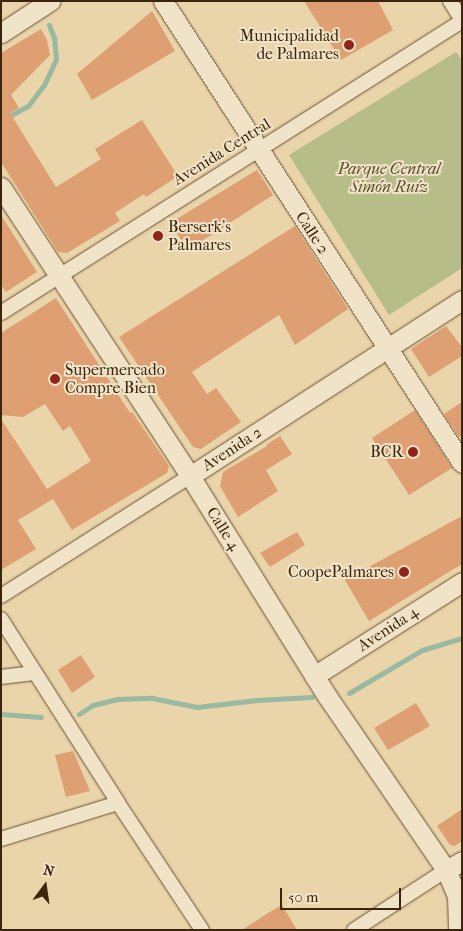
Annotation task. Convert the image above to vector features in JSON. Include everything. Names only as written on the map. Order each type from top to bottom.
[{"type":"main road","points":[[1,33],[50,1]]},
{"type":"main road","name":"Calle 2","points":[[163,2],[462,463]]},
{"type":"main road","name":"Calle 4","points":[[1,187],[190,476],[314,676],[367,757],[454,865],[458,930]]},
{"type":"main road","name":"Avenida 2","points":[[190,476],[462,300]]},
{"type":"main road","name":"Avenida 4","points":[[314,676],[462,582]]},
{"type":"street","points":[[450,1],[462,20]]},
{"type":"street","name":"Avenida Central","points":[[1,312],[462,20]]},
{"type":"street","name":"Avenida 2","points":[[1,596],[190,476]]},
{"type":"street","points":[[1,619],[200,929]]},
{"type":"street","points":[[1,677],[34,673]]},
{"type":"street","points":[[1,839],[118,803]]},
{"type":"street","points":[[354,930],[454,865]]},
{"type":"green space","name":"Parque Central Simón Ruíz","points":[[456,52],[462,60],[462,268],[389,315],[289,155]]},
{"type":"building","name":"Municipalidad de Palmares","points":[[304,1],[378,1],[393,30],[341,60]]},
{"type":"building","points":[[152,11],[175,51],[92,100],[77,74]]},
{"type":"building","points":[[41,29],[47,40],[50,55],[11,95],[19,108],[10,113],[56,187],[101,159],[95,149],[142,120],[178,176],[146,197],[144,194],[115,213],[120,221],[67,253],[58,252],[1,162],[1,53]]},
{"type":"building","points":[[257,170],[273,195],[188,250],[170,223]]},
{"type":"building","points":[[1,215],[37,272],[6,292],[1,285]]},
{"type":"building","points":[[295,226],[348,309],[295,345],[279,315],[192,372],[207,394],[216,388],[241,422],[201,449],[193,447],[119,337]]},
{"type":"building","points":[[56,298],[130,413],[132,412],[169,466],[167,473],[72,530],[53,499],[18,520],[36,549],[1,570],[1,419],[47,489],[91,461],[70,426],[63,431],[45,404],[23,417],[1,415],[1,333]]},
{"type":"building","points":[[446,326],[462,347],[462,356],[429,377],[411,349]]},
{"type":"building","points":[[462,402],[462,435],[459,437],[444,414]]},
{"type":"building","name":"BCR","points":[[415,410],[452,468],[409,495],[372,438]]},
{"type":"building","points":[[280,436],[292,454],[266,470],[278,491],[238,517],[220,486],[223,472],[267,446]]},
{"type":"building","name":"CoopePalmares","points":[[462,516],[462,564],[369,621],[345,580]]},
{"type":"building","points":[[297,532],[305,545],[270,567],[260,553]]},
{"type":"building","points":[[81,655],[95,677],[72,693],[58,670]]},
{"type":"building","points":[[416,703],[430,726],[388,750],[374,728]]},
{"type":"building","points":[[73,751],[90,791],[66,797],[55,755]]},
{"type":"building","points":[[462,809],[462,841],[455,846],[450,845],[437,826]]},
{"type":"building","points":[[282,905],[297,930],[242,930],[268,913]]},
{"type":"waterway","points":[[6,118],[28,106],[44,85],[56,59],[54,38],[49,25]]},
{"type":"waterway","points":[[349,693],[422,650],[462,638]]},
{"type":"waterway","points":[[79,714],[93,705],[117,699],[152,698],[197,707],[257,700],[312,697]]},
{"type":"waterway","points":[[1,714],[41,717]]},
{"type":"place","name":"Municipalidad de Palmares","points":[[349,45]]},
{"type":"place","name":"Berserk's Palmares","points":[[158,236]]},
{"type":"place","name":"Supermercado Compre Bien","points":[[55,379]]},
{"type":"place","name":"BCR","points":[[413,452]]},
{"type":"place","name":"CoopePalmares","points":[[404,572]]}]
